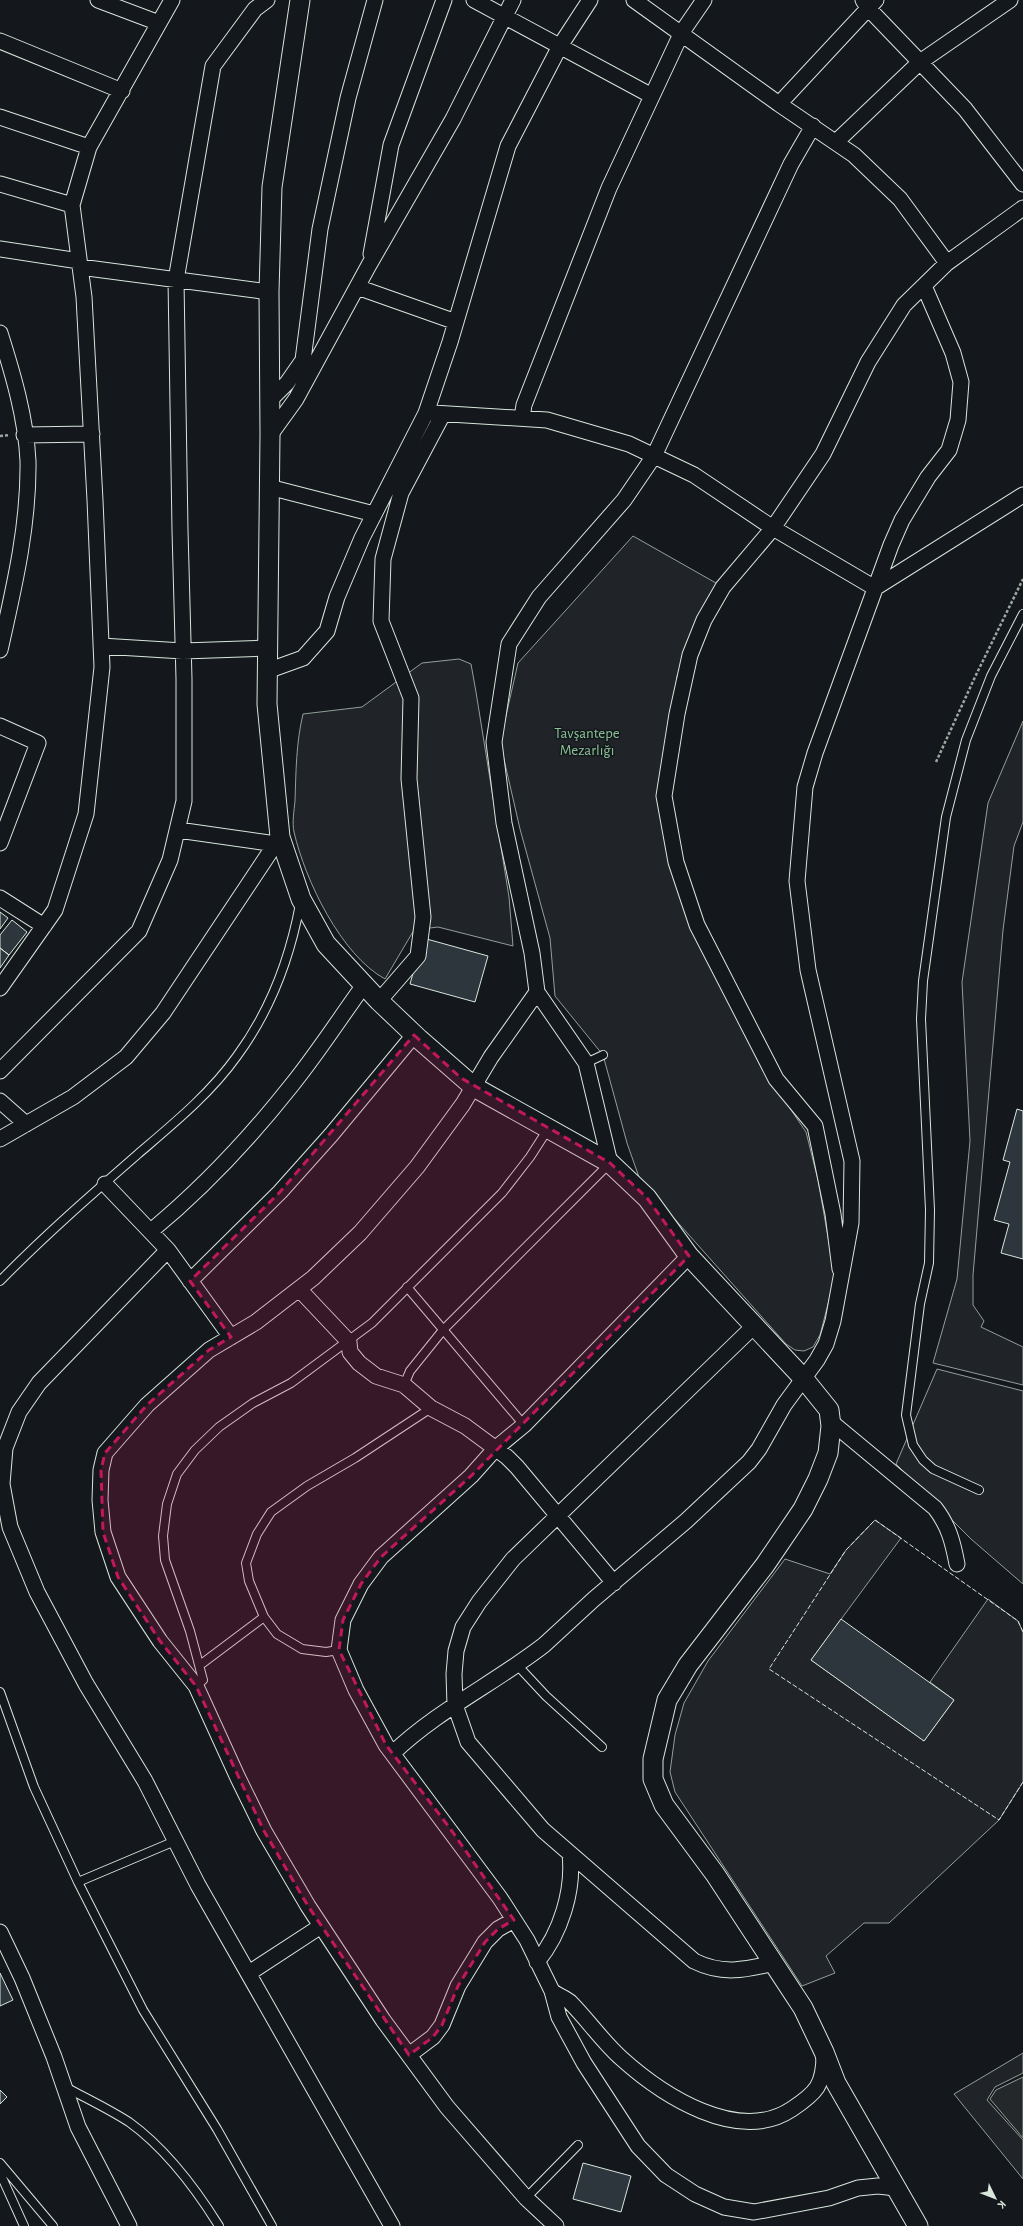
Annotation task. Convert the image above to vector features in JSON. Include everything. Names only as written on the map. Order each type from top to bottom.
[{"type":"street","points":[[98,0],[158,23]]},
{"type":"street","points":[[0,988],[55,910],[86,814],[102,667],[92,434],[84,297],[72,205],[89,147],[122,91],[172,0]]},
{"type":"street","points":[[0,1071],[139,931],[170,860],[178,830],[184,802],[183,651],[176,280],[212,66],[255,9],[267,0]]},
{"type":"street","points":[[300,0],[272,187],[269,292],[270,435],[267,704],[278,840],[301,899],[326,944],[379,1001],[414,1035],[474,1087],[610,1163],[647,1198],[689,1256],[753,1327],[804,1379],[829,1410],[830,1421],[828,1453],[804,1509],[770,1559],[688,1665],[667,1700],[653,1759],[653,1779],[664,1805],[715,1874],[802,2008],[824,2052],[836,2083],[918,2226]]},
{"type":"street","points":[[270,400],[287,383],[303,360],[320,229],[348,98],[374,0]]},
{"type":"street","points":[[369,265],[391,145],[444,0]]},
{"type":"street","points":[[474,0],[652,96]]},
{"type":"street","points":[[270,435],[296,399],[356,287],[453,119],[513,0]]},
{"type":"street","points":[[267,671],[303,658],[327,631],[337,597],[374,514],[426,413],[456,322],[508,146],[560,46],[590,0]]},
{"type":"street","points":[[634,0],[682,32],[779,104],[854,155],[900,199],[947,263]]},
{"type":"street","points":[[522,418],[524,405],[609,188],[682,32],[704,0]]},
{"type":"street","points":[[836,142],[920,62],[1010,0]]},
{"type":"street","points":[[779,104],[869,3],[920,62],[965,109],[1023,184]]},
{"type":"street","points":[[0,41],[122,91]]},
{"type":"street","points":[[0,117],[89,147]]},
{"type":"street","points":[[610,1163],[586,1063],[537,992],[532,953],[504,823],[494,742],[508,644],[539,597],[624,500],[654,456],[791,164],[813,126]]},
{"type":"street","points":[[0,184],[72,205]]},
{"type":"street","points":[[842,1278],[838,1262],[833,1214],[815,1126],[776,1079],[697,926],[676,862],[664,796],[677,714],[690,655],[704,620],[723,587],[773,528],[823,454],[868,362],[904,305],[947,263],[1023,208]]},
{"type":"street","points":[[0,248],[80,264],[176,280],[269,292]]},
{"type":"street","points":[[393,1753],[410,1736],[454,1705],[518,1666],[544,1645],[686,1522],[737,1474],[759,1449],[778,1414],[804,1379],[826,1344],[833,1321],[842,1278],[851,1223],[852,1161],[808,970],[796,881],[805,787],[875,588],[902,520],[928,477],[949,450],[958,420],[961,382],[953,353],[924,286]]},
{"type":"street","points":[[356,287],[456,322]]},
{"type":"street","points":[[0,333],[20,409],[28,460],[26,520],[0,650]]},
{"type":"street","points":[[426,413],[547,420],[629,444],[694,475],[773,528],[875,588]]},
{"type":"street","points":[[379,1001],[418,956],[423,917],[410,779],[411,698],[381,621],[383,559],[401,493],[442,414]]},
{"type":"street","points":[[24,435],[92,434]]},
{"type":"street","points":[[269,487],[374,514]]},
{"type":"street","points":[[875,588],[1023,495]]},
{"type":"street","points":[[101,646],[183,651],[267,648]]},
{"type":"street","points":[[0,726],[38,743],[0,843]]},
{"type":"street","points":[[178,830],[278,840]]},
{"type":"street","points":[[0,1139],[73,1098],[126,1057],[163,1013],[278,840]]},
{"type":"street","points":[[0,898],[44,926]]},
{"type":"street","points":[[152,1231],[214,1174],[257,1127],[292,1085],[364,985]]},
{"type":"street","points":[[537,992],[491,1057],[474,1087],[417,1167],[360,1232],[299,1289],[256,1322],[208,1350],[147,1405],[105,1453],[101,1470],[100,1500],[103,1532],[118,1577],[160,1640],[196,1686],[264,1831],[321,1926],[383,2020],[447,2107],[526,2198],[556,2226]]},
{"type":"street","points":[[190,1281],[280,1192],[331,1135],[414,1035]]},
{"type":"street","points":[[0,1101],[26,1124]]},
{"type":"street","points":[[105,1184],[152,1231],[168,1250],[231,1337]]},
{"type":"street","points":[[168,1250],[39,1383],[19,1412],[5,1448],[2,1484],[10,1527],[37,1592],[86,1684],[145,1782],[198,1885],[392,2226]]},
{"type":"street","points":[[689,1256],[524,1425],[496,1448],[471,1476],[381,1557],[361,1584],[343,1620],[339,1650],[356,1690],[393,1753],[449,1827],[514,1920],[552,1992],[559,2017],[584,2063],[638,2146],[666,2175],[695,2194],[724,2207],[754,2212],[829,2198],[858,2188],[878,2186],[896,2188]]},
{"type":"street","points":[[299,1289],[349,1342],[350,1352],[359,1363],[376,1376],[404,1385],[431,1408],[465,1426],[496,1448],[518,1467],[614,1583]]},
{"type":"street","points":[[753,1327],[513,1559],[495,1580],[463,1627],[456,1651],[454,1705],[468,1742],[543,1830],[694,1961],[709,1968],[723,1970],[742,1970],[774,1963]]},
{"type":"street","points":[[830,1421],[935,1508],[944,1520],[952,1538],[958,1564]]},
{"type":"street","points":[[537,1962],[544,1954],[561,1921],[572,1870],[570,1854]]},
{"type":"street","points":[[409,2055],[433,2037],[442,2025],[458,1986],[485,1942],[498,1929],[514,1920]]},
{"type":"street","points":[[249,1973],[321,1926]]},
{"type":"street","points":[[2,1940],[22,1978],[65,2087],[78,2127],[129,2226]]},
{"type":"street","points":[[552,1992],[569,2001],[621,2058],[652,2082],[685,2104],[718,2118],[745,2121],[765,2119],[788,2111],[808,2098],[820,2085],[824,2070],[824,2052]]},
{"type":"lane","points":[[979,1490],[933,1469],[923,1460],[913,1445],[906,1415],[920,1304],[929,1263],[930,1210],[921,1019],[922,989],[946,817],[966,740],[991,676],[1023,614]]},
{"type":"lane","points":[[0,1281],[37,1244],[198,1101],[237,1056],[273,997],[294,937],[301,899]]},
{"type":"lane","points":[[586,1063],[603,1055]]},
{"type":"lane","points":[[196,1686],[203,1680],[200,1665],[174,1581],[165,1560],[163,1536],[167,1504],[177,1474],[195,1450],[219,1427],[253,1403],[291,1383],[349,1342],[372,1323],[502,1193],[530,1157],[548,1128]]},
{"type":"lane","points":[[404,1385],[410,1371],[443,1330],[610,1163]]},
{"type":"lane","points":[[407,1287],[524,1425]]},
{"type":"lane","points":[[339,1650],[326,1652],[302,1649],[277,1634],[264,1617],[249,1581],[246,1563],[257,1534],[271,1512],[307,1486],[355,1458],[431,1408]]},
{"type":"lane","points":[[200,1665],[264,1617]]},
{"type":"lane","points":[[518,1666],[546,1696],[602,1746]]},
{"type":"lane","points":[[0,1692],[34,1787],[78,1882],[143,2010],[217,2129],[272,2226]]},
{"type":"lane","points":[[78,1882],[175,1841]]},
{"type":"lane","points":[[65,2087],[130,2123],[166,2155],[209,2209],[219,2226]]},
{"type":"lane","points":[[526,2198],[578,2145]]},
{"type":"lane","points":[[0,2163],[53,2226]]},
{"type":"lane","points":[[0,2173],[24,2226]]},
{"type":"highlighted area","points":[[414,1035],[461,1078],[610,1163],[647,1198],[689,1256],[471,1476],[381,1557],[361,1584],[343,1620],[339,1650],[386,1745],[449,1827],[514,1920],[498,1929],[485,1942],[458,1986],[442,2025],[433,2037],[409,2055],[308,1906],[264,1831],[196,1686],[160,1641],[118,1577],[103,1532],[101,1470],[105,1453],[147,1405],[209,1350],[231,1337],[190,1281],[280,1192]]},
{"type":"green space","name":"Tavşantepe Mezarlığı","points":[[633,536],[723,587],[677,676],[669,763],[672,862],[777,1089],[806,1132],[818,1180],[835,1277],[820,1335],[813,1347],[804,1351],[795,1350],[786,1344],[640,1180],[627,1143],[603,1055],[555,996],[550,938],[520,829],[500,742],[518,663]]},
{"type":"green space","points":[[459,659],[471,664],[509,897],[513,946],[438,927],[414,930],[385,979],[369,968],[354,953],[340,935],[316,893],[299,851],[293,828],[293,821],[296,768],[303,714],[362,707],[422,663]]},
{"type":"green space","points":[[1023,721],[1023,822],[1014,846],[1003,930],[973,1275],[973,1305],[984,1321],[981,1327],[1023,1347],[1023,1385],[933,1363],[957,1279],[970,1141],[962,982],[988,803]]},
{"type":"green space","points":[[937,1369],[1023,1391],[1023,1584],[971,1539],[896,1464]]},
{"type":"green space","points":[[875,1520],[901,1538],[811,1660],[924,1741],[954,1700],[930,1682],[988,1599],[1018,1621],[1023,1632],[1023,1782],[999,1820],[889,1923],[864,1923],[826,1956],[835,1973],[802,1986],[675,1792],[670,1772],[675,1735],[684,1703],[708,1661],[785,1559],[830,1574],[846,1550]]},
{"type":"green space","points":[[1023,2053],[1023,2073],[995,2087],[987,2100],[1023,2140],[1023,2179],[954,2094]]},
{"type":"shaded area","points":[[1023,2077],[1023,2138],[990,2099],[996,2090]]},
{"type":"building","points":[[0,912],[8,918],[0,929]]},
{"type":"building","points":[[12,920],[27,932],[9,955],[0,948],[0,935]]},
{"type":"building","points":[[423,938],[488,956],[475,1002],[410,984]]},
{"type":"building","points":[[0,948],[9,955],[0,968]]},
{"type":"building","points":[[1017,1109],[1023,1111],[1023,1259],[1001,1253],[1009,1224],[994,1220],[1010,1162],[1003,1160]]},
{"type":"building","points":[[841,1619],[954,1700],[924,1741],[811,1660]]},
{"type":"building","points":[[0,1973],[13,2000],[0,2006]]},
{"type":"building","points":[[0,2090],[7,2097],[0,2104]]},
{"type":"building","points":[[583,2163],[631,2176],[621,2212],[573,2199]]},
{"type":"fence","points":[[1023,1632],[1018,1621],[875,1520],[846,1550],[769,1669],[999,1820],[1023,1782]]}]
